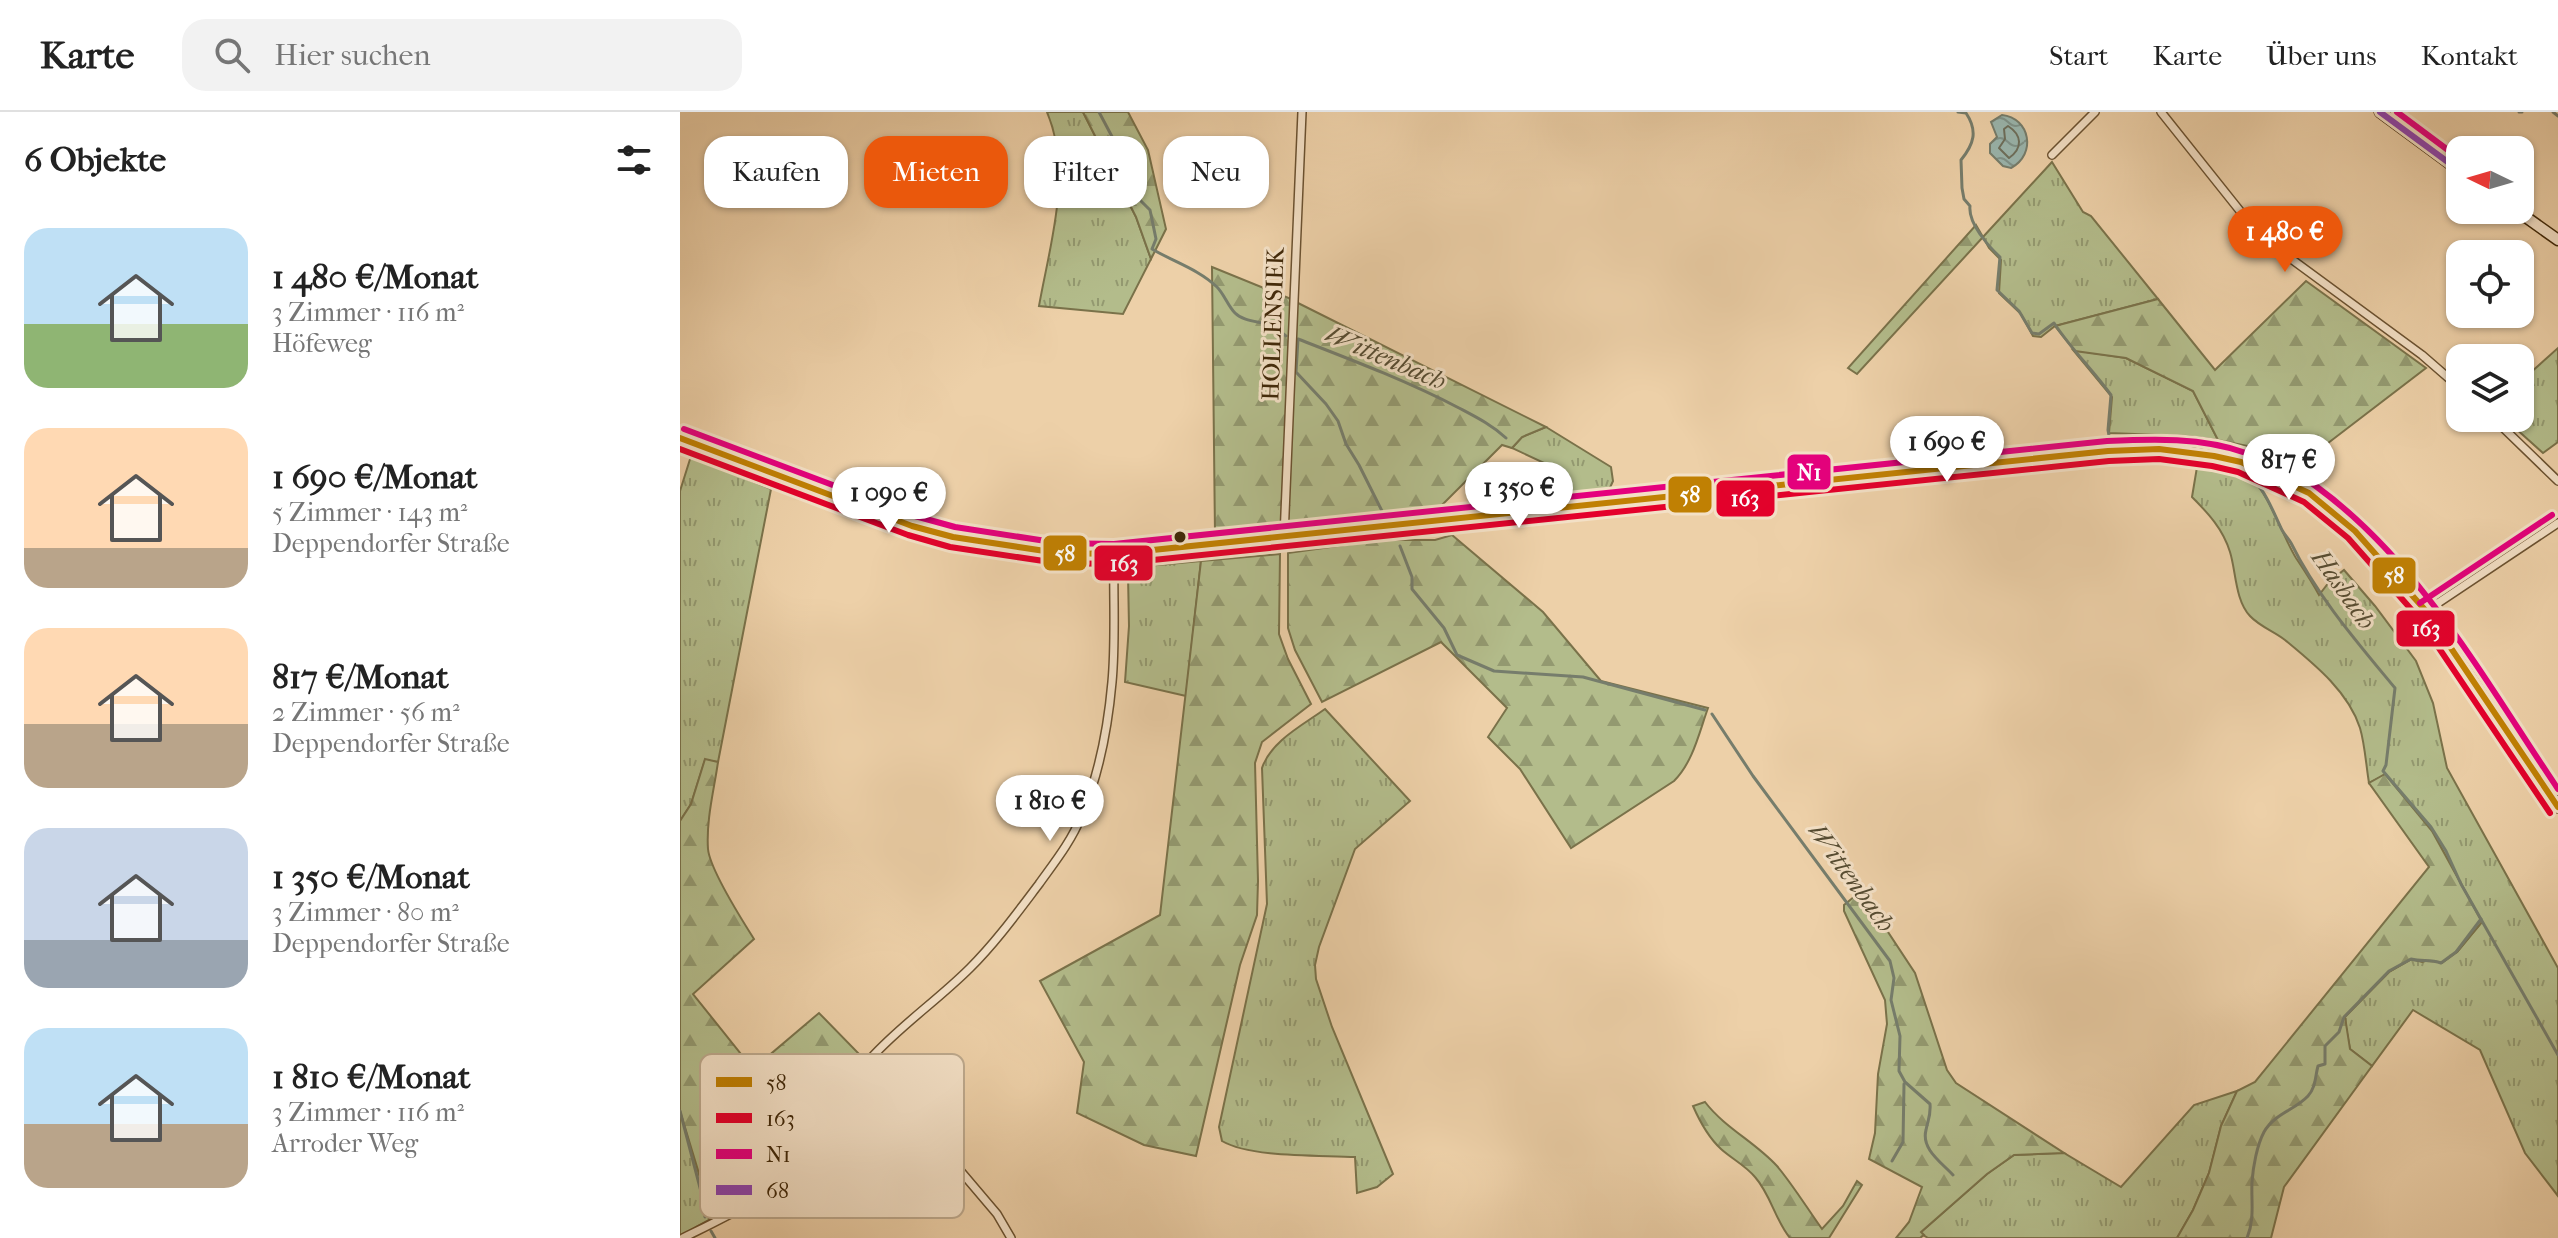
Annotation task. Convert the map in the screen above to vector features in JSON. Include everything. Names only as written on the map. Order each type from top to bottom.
[{"type":"street","name":"HOLLENSIEK","points":[[1284,537],[1302,112]]},
{"type":"street","points":[[2052,155],[2095,112]]},
{"type":"street","points":[[2161,112],[2260,236],[2446,376]]},
{"type":"street","points":[[2380,112],[2446,161]]},
{"type":"street","points":[[2534,223],[2558,240]]},
{"type":"street","points":[[2507,432],[2558,481]]},
{"type":"street","points":[[680,438],[886,516],[953,537],[1058,553],[1114,554],[2108,451],[2159,449],[2214,456],[2241,462],[2309,493],[2355,531],[2426,611],[2558,807]]},
{"type":"street","points":[[2426,611],[2558,523]]},
{"type":"street","points":[[875,1054],[968,970],[1002,934],[1064,850],[1080,820],[1098,768],[1112,683],[1114,554]]},
{"type":"street","points":[[964,1175],[997,1214],[1011,1238]]},
{"type":"street","points":[[683,1238],[719,1218]]},
{"type":"green space","points":[[1047,112],[1083,112],[1095,136],[1055,136]]},
{"type":"green space","points":[[1083,112],[1128,112],[1141,136],[1095,136]]},
{"type":"green space","points":[[1147,148],[1166,229],[1151,259],[1131,208],[1147,208]]},
{"type":"green space","points":[[2052,162],[2083,212],[2091,216],[2158,299],[2055,326],[2041,337],[2033,336],[2021,314],[1999,293],[2001,260],[1983,237]]},
{"type":"green space","points":[[1131,208],[1151,259],[1123,314],[1039,306],[1057,209]]},
{"type":"green space","points":[[1976,225],[1983,237],[1857,374],[1848,368]]},
{"type":"green space","points":[[1212,267],[1291,299],[1281,529],[1215,534]]},
{"type":"green space","points":[[2306,281],[2426,368],[2302,463],[2287,461],[2257,448],[2218,440],[2193,391],[2126,358],[2075,351],[2055,326],[2158,299],[2215,370]]},
{"type":"green space","points":[[1296,302],[1546,427],[1522,437],[1512,448],[1502,445],[1435,512],[1287,528]]},
{"type":"green space","points":[[2558,348],[2558,442],[2543,453],[2520,432],[2534,432],[2534,369]]},
{"type":"green space","points":[[2073,350],[2126,358],[2193,391],[2218,440],[2109,433],[2112,397]]},
{"type":"green space","points":[[1546,427],[1611,467],[1613,481],[1608,492],[1525,501],[1555,468],[1512,448],[1522,437]]},
{"type":"green space","points":[[691,456],[771,489],[718,762],[705,760],[691,804],[680,821],[680,491]]},
{"type":"green space","points":[[2197,467],[2233,471],[2251,478],[2264,494],[2291,550],[2319,595],[2344,570],[2416,661],[2433,703],[2447,768],[2558,968],[2558,1196],[2525,1153],[2480,1050],[2413,1010],[2372,1066],[2350,1049],[2344,1017],[2389,972],[2412,959],[2422,962],[2457,952],[2482,922],[2432,831],[2385,775],[2369,783],[2360,728],[2339,690],[2285,640],[2254,620],[2245,609],[2227,544],[2214,522],[2192,497]]},
{"type":"green space","points":[[1452,535],[1543,612],[1601,681],[1708,708],[1691,756],[1674,781],[1571,848],[1520,769],[1488,737],[1507,708],[1441,642],[1322,702],[1295,650],[1288,628],[1288,553],[1380,540],[1435,540]]},
{"type":"green space","points":[[1280,554],[1279,634],[1311,704],[1262,742],[1255,763],[1257,915],[1240,965],[1196,1156],[1144,1145],[1077,1113],[1084,1062],[1040,981],[1160,915],[1201,561]]},
{"type":"green space","points":[[1201,561],[1186,696],[1125,682],[1129,626],[1128,575],[1136,575],[1136,567]]},
{"type":"green space","points":[[1325,709],[1410,801],[1355,849],[1315,965],[1316,979],[1332,1027],[1393,1174],[1377,1187],[1357,1193],[1355,1157],[1286,1155],[1250,1150],[1222,1141],[1219,1127],[1267,904],[1262,768],[1266,758],[1280,742]]},
{"type":"green space","points":[[705,759],[718,762],[708,827],[708,849],[727,895],[754,939],[693,994],[741,1054],[700,1054],[700,1177],[680,1111],[680,821],[691,804]]},
{"type":"green space","points":[[2385,774],[2432,831],[2482,922],[2457,952],[2442,963],[2411,959],[2389,972],[2345,1017],[2350,1049],[2372,1066],[2284,1187],[2271,1238],[2177,1238],[2209,1173],[2221,1126],[2237,1091],[2255,1082],[2429,867],[2369,783]]},
{"type":"green space","points":[[1855,896],[1882,923],[1915,973],[1947,1070],[1956,1083],[2064,1153],[2014,1155],[1987,1174],[1921,1232],[1924,1235],[1920,1238],[1896,1238],[1909,1222],[1922,1187],[1869,1159],[1875,1133],[1878,1074],[1887,1024],[1885,1000],[1844,911],[1844,905]]},
{"type":"green space","points":[[819,1013],[859,1054],[771,1054]]},
{"type":"green space","points":[[2237,1091],[2221,1126],[2209,1173],[2177,1238],[1928,1238],[1920,1233],[1987,1174],[2014,1155],[2064,1153],[2121,1187],[2194,1105]]},
{"type":"green space","points":[[1705,1102],[1777,1166],[1822,1229],[1843,1206],[1857,1181],[1862,1185],[1829,1238],[1790,1238],[1755,1177],[1721,1149],[1705,1129],[1693,1106]]},
{"type":"green space","points":[[680,1111],[700,1177],[700,1218],[709,1220],[680,1236]]},
{"type":"water","points":[[2002,115],[2019,123],[2027,137],[2024,154],[2011,168],[2003,166],[1990,153],[1990,144],[1997,137],[1991,122]]},
{"type":"waterway","name":"Wittenbach","points":[[1099,112],[1139,199],[1150,210],[1156,239],[1152,249],[1210,281],[1239,316],[1277,328],[1286,336]]},
{"type":"waterway","name":"Hasbach","points":[[1958,112],[1966,113],[1973,132],[1969,148],[1961,160],[1964,199],[1970,206],[1972,220],[1980,234],[2000,257],[1997,290],[2019,311],[2032,333],[2039,334],[2054,323],[2111,395],[2108,430],[2111,447]]},
{"type":"waterway","points":[[2553,112],[2558,116]]},
{"type":"waterway","name":"Wittenbach","points":[[1383,513],[1346,444],[1338,421],[1296,372],[1298,339],[1439,398],[1484,422],[1506,438]]},
{"type":"waterway","name":"Hasbach","points":[[2112,455],[2144,455],[2238,470],[2259,486],[2325,600],[2395,688],[2383,771],[2431,827],[2446,851],[2461,884],[2558,1055]]},
{"type":"waterway","name":"Wittenbach","points":[[1400,546],[1412,577],[1412,589],[1444,628],[1457,655],[1494,671],[1583,677],[1705,710]]},
{"type":"waterway","name":"Wittenbach","points":[[1712,714],[1753,776],[1890,961],[1894,978],[1891,1000],[1900,1036],[1899,1071],[1905,1082],[1930,1104],[1926,1143],[1953,1175]]},
{"type":"waterway","points":[[2247,1238],[2252,1217],[2253,1170],[2262,1137],[2273,1121],[2311,1093],[2318,1066],[2325,1064],[2325,1046],[2339,1032],[2344,1017],[2389,971],[2411,959],[2441,963],[2456,952],[2481,919]]},
{"type":"waterway","name":"Wittenbach","points":[[1892,1161],[1903,1142],[1904,1084]]},
{"type":"waterway","points":[[680,1111],[700,1188]]},
{"type":"waterway","points":[[711,1231],[715,1238]]},
{"type":"transit line","name":"68","points":[[2380,112],[2446,161]]},
{"type":"transit line","name":"N1","points":[[2397,112],[2446,149]]},
{"type":"transit line","name":"N1","points":[[684,429],[915,516],[955,527],[1059,543],[1114,544],[2107,441],[2159,440],[2212,444],[2246,453],[2310,482],[2354,517],[2389,551],[2450,627],[2558,789]]},
{"type":"transit line","name":"58","points":[[680,438],[912,526],[953,537],[1058,553],[1114,554],[2108,451],[2159,449],[2214,456],[2241,462],[2309,493],[2355,531],[2426,611],[2558,807]]},
{"type":"transit line","name":"163","points":[[680,449],[908,535],[950,547],[1057,563],[1114,564],[2109,461],[2159,459],[2212,466],[2238,472],[2304,502],[2348,538],[2418,617],[2550,813]]},
{"type":"transit line","name":"N1","points":[[2420,603],[2552,515]]}]
